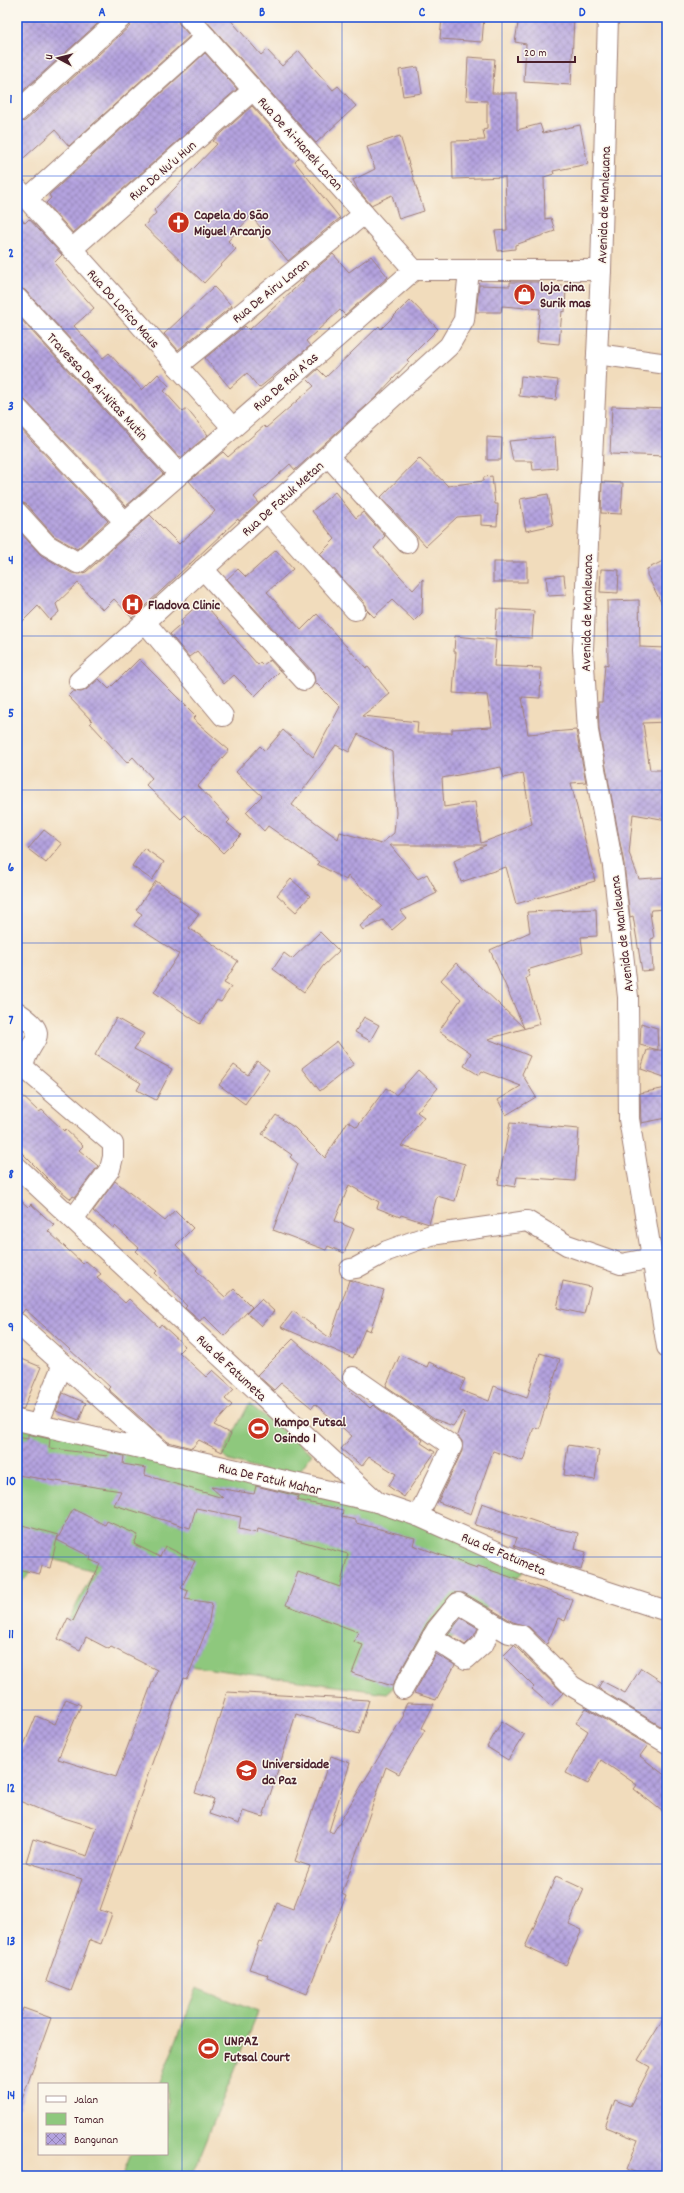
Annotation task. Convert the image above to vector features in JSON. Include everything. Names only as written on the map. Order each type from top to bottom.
[{"type":"street","points":[[17,112],[122,17]]},
{"type":"street","name":"Rua De Ai-Hanek Laran","points":[[188,17],[414,270]]},
{"type":"street","name":"Avenida de Manleuana","points":[[608,17],[601,270],[583,649],[588,732],[613,866],[628,997],[629,1119],[667,1347]]},
{"type":"street","points":[[22,194],[206,37]]},
{"type":"street","name":"Rua Do Nu’u Hun","points":[[72,250],[253,90]]},
{"type":"street","name":"Rua Do Lorico Maus","points":[[22,194],[232,427]]},
{"type":"street","name":"Rua De Airu Laran","points":[[177,366],[364,214]]},
{"type":"street","points":[[414,270],[601,270]]},
{"type":"street","name":"Rua De Rai A’as","points":[[17,512],[47,545],[78,564],[232,427],[414,270]]},
{"type":"street","name":"Rua De Fatuk Metan","points":[[79,680],[449,346],[464,320],[469,270]]},
{"type":"street","name":"Travessa De Ai-Nitas Mutin","points":[[17,298],[179,474]]},
{"type":"street","points":[[597,354],[667,364]]},
{"type":"street","points":[[17,408],[125,522]]},
{"type":"street","points":[[328,456],[407,543]]},
{"type":"street","points":[[267,511],[355,610]]},
{"type":"street","points":[[203,569],[304,680]]},
{"type":"street","points":[[145,622],[223,716]]},
{"type":"street","points":[[17,1012],[30,1021],[37,1029],[38,1036],[24,1060],[23,1067],[113,1144],[110,1169],[73,1218]]},
{"type":"street","name":"Rua de Fatumeta","points":[[17,1167],[377,1502],[418,1516],[529,1566],[667,1611]]},
{"type":"street","points":[[350,1269],[356,1268],[387,1250],[431,1235],[527,1221],[567,1245],[621,1264],[653,1258]]},
{"type":"street","name":"Rua De Fatuk Mahar","points":[[17,1322],[163,1454]]},
{"type":"street","points":[[38,1424],[63,1364]]},
{"type":"street","points":[[354,1377],[452,1446],[418,1516]]},
{"type":"street","name":"Rua De Fatuk Mahar","points":[[17,1420],[377,1502]]},
{"type":"street","points":[[403,1689],[432,1637],[458,1603],[509,1633],[521,1635],[583,1695],[667,1743]]},
{"type":"street","points":[[432,1637],[466,1659],[484,1643],[492,1623]]},
{"type":"green space","name":"Kampo Futsal Osindo 1","points":[[249,1404],[312,1454],[293,1480],[227,1460],[222,1455]]},
{"type":"green space","points":[[17,1420],[377,1502],[529,1566],[488,1606],[387,1693],[145,1660],[66,1625],[94,1571],[46,1557],[17,1587]]},
{"type":"green space","name":"UNPAZ Futsal Court","points":[[197,1988],[258,2012],[192,2176],[122,2176],[131,2155],[168,2155],[168,2083],[159,2083]]},
{"type":"building","points":[[17,17],[105,17],[17,96]]},
{"type":"building","points":[[133,17],[177,17],[179,24],[190,36],[69,146],[55,130],[17,164],[17,123],[25,121],[130,26]]},
{"type":"building","points":[[203,17],[228,17],[261,55],[267,50],[282,66],[299,51],[333,90],[338,86],[356,106],[316,143]]},
{"type":"building","points":[[442,17],[484,17],[482,42],[440,39]]},
{"type":"building","points":[[519,17],[574,17],[571,85],[524,82],[526,44],[515,42]]},
{"type":"building","points":[[205,53],[237,89],[73,233],[46,203],[51,198],[49,195]]},
{"type":"building","points":[[468,57],[495,59],[492,93],[517,93],[517,130],[540,124],[543,133],[580,125],[588,164],[553,171],[554,174],[544,177],[545,219],[551,218],[555,231],[515,245],[515,249],[498,251],[495,231],[507,230],[505,177],[453,179],[452,141],[485,140],[483,130],[487,129],[487,101],[466,100]]},
{"type":"building","points":[[418,67],[422,93],[403,96],[399,70]]},
{"type":"building","points":[[252,106],[299,158],[295,162],[340,218],[288,261],[251,216],[228,241],[236,249],[204,283],[144,226],[156,213],[154,210],[217,144],[213,141]]},
{"type":"building","points":[[400,136],[424,211],[399,219],[392,195],[371,205],[358,190],[353,180],[375,169],[367,147]]},
{"type":"building","points":[[17,214],[25,223],[29,219],[62,255],[54,263],[94,308],[74,326],[103,358],[109,353],[142,390],[158,374],[169,386],[164,391],[183,412],[187,409],[208,435],[180,458],[25,290],[17,287]]},
{"type":"building","points":[[333,254],[349,272],[371,256],[388,277],[345,315],[340,310],[306,341],[310,346],[259,388],[247,373],[230,388],[205,358],[245,326],[249,330],[304,280],[303,279]]},
{"type":"building","points":[[510,282],[542,282],[541,286],[566,286],[565,312],[562,311],[559,344],[537,342],[540,309],[502,306],[501,312],[476,312],[479,285],[510,286]]},
{"type":"building","points":[[214,287],[232,306],[178,350],[164,334]]},
{"type":"building","points":[[410,300],[438,329],[407,360],[409,362],[377,396],[295,470],[290,464],[254,497],[259,503],[239,521],[238,519],[132,618],[114,599],[103,610],[78,583],[56,604],[59,612],[50,620],[38,606],[17,627],[17,529],[41,555],[72,573],[79,574],[86,572],[150,515],[179,544],[215,511],[189,481],[223,452],[228,457],[264,426],[266,428],[314,386],[307,379],[318,369],[326,377],[379,326],[381,329]]},
{"type":"building","points":[[17,315],[163,474],[126,506],[25,400],[17,397]]},
{"type":"building","points":[[521,376],[558,380],[556,400],[519,396]]},
{"type":"building","points":[[612,406],[667,408],[667,456],[610,454]]},
{"type":"building","points":[[17,425],[108,521],[77,549],[54,536],[26,504],[17,501]]},
{"type":"building","points":[[487,437],[502,438],[501,460],[487,460]]},
{"type":"building","points":[[555,437],[557,468],[533,470],[532,461],[513,461],[509,441]]},
{"type":"building","points":[[419,458],[448,486],[483,481],[484,477],[492,476],[495,504],[498,504],[497,526],[481,525],[481,515],[457,517],[426,546],[381,497]]},
{"type":"building","points":[[602,482],[623,483],[621,514],[601,513]]},
{"type":"building","points":[[335,492],[356,518],[363,512],[385,536],[374,548],[413,590],[423,579],[422,613],[414,621],[392,600],[374,617],[366,609],[364,602],[320,554],[335,539],[312,511]]},
{"type":"building","points":[[548,494],[553,525],[526,531],[520,499]]},
{"type":"building","points":[[276,550],[293,569],[267,592],[301,630],[317,614],[366,668],[368,667],[390,694],[362,716],[418,722],[417,733],[452,733],[452,729],[492,727],[487,695],[453,693],[456,652],[454,652],[455,636],[496,640],[494,666],[541,668],[540,698],[522,697],[528,734],[576,730],[586,782],[571,783],[595,881],[516,904],[506,867],[461,882],[454,861],[486,845],[390,845],[418,879],[427,874],[437,893],[400,911],[406,918],[392,930],[383,920],[363,930],[360,926],[382,906],[348,876],[346,880],[317,864],[319,862],[268,826],[264,831],[246,812],[262,796],[236,772],[260,746],[265,751],[283,730],[313,757],[340,707],[315,682],[313,672],[227,579],[238,569],[246,577]],"holes":[[[358,734],[392,752],[396,813],[394,833],[381,844],[340,832],[338,839],[292,805],[336,745],[349,752]],[[501,767],[504,778],[523,773],[532,824],[481,843],[475,802],[444,807],[442,778]]]},
{"type":"building","points":[[667,559],[667,614],[647,575],[647,569]]},
{"type":"building","points":[[493,562],[527,562],[527,582],[493,582]]},
{"type":"building","points":[[601,569],[619,570],[618,593],[600,592]]},
{"type":"building","points":[[564,575],[566,595],[548,596],[546,577]]},
{"type":"building","points":[[639,600],[640,647],[667,648],[667,722],[643,723],[650,770],[667,770],[667,820],[633,814],[629,853],[639,879],[667,877],[667,909],[651,910],[650,913],[654,938],[651,939],[653,970],[642,971],[633,916],[630,917],[624,864],[599,730],[598,702],[602,702],[605,664],[608,665],[607,601]]},
{"type":"building","points":[[202,601],[258,665],[260,662],[263,665],[270,660],[280,671],[255,696],[234,675],[224,684],[197,651],[189,657],[170,634],[183,623],[181,620]]},
{"type":"building","points":[[497,609],[534,611],[532,638],[495,636]]},
{"type":"building","points":[[139,659],[196,716],[193,719],[229,750],[198,786],[230,820],[227,823],[241,835],[223,853],[185,815],[181,819],[146,785],[152,778],[133,757],[127,763],[90,723],[92,721],[68,696],[73,691],[81,692],[86,690],[99,679],[109,689]]},
{"type":"building","points":[[44,830],[62,844],[46,863],[28,849]]},
{"type":"building","points":[[144,848],[164,862],[152,880],[132,866]]},
{"type":"building","points":[[291,879],[310,896],[296,912],[277,895]]},
{"type":"building","points":[[156,881],[199,914],[189,928],[238,961],[224,983],[231,987],[221,1002],[217,1000],[200,1024],[154,992],[179,954],[134,925],[142,914],[136,910]]},
{"type":"building","points":[[596,909],[597,936],[581,937],[583,953],[527,970],[530,976],[526,978],[540,1024],[488,1039],[530,1056],[522,1074],[536,1097],[506,1115],[498,1100],[521,1086],[482,1071],[479,1075],[464,1066],[471,1053],[439,1031],[461,999],[441,980],[456,963],[524,1028],[490,950],[530,932],[527,912]]},
{"type":"building","points":[[320,932],[339,951],[323,966],[304,992],[273,969],[284,953],[292,959]]},
{"type":"building","points":[[364,1017],[379,1025],[370,1041],[355,1032]]},
{"type":"building","points":[[116,1018],[144,1034],[134,1049],[172,1069],[156,1100],[137,1090],[141,1083],[95,1055]]},
{"type":"building","points":[[641,1023],[657,1028],[658,1050],[640,1045]]},
{"type":"building","points":[[337,1041],[354,1064],[320,1091],[302,1068]]},
{"type":"building","points":[[647,1050],[667,1051],[667,1078],[641,1069]]},
{"type":"building","points":[[257,1061],[269,1070],[245,1104],[219,1085],[234,1065],[248,1075]]},
{"type":"building","points":[[418,1070],[438,1088],[417,1112],[424,1117],[401,1146],[465,1164],[455,1201],[437,1196],[429,1224],[401,1215],[400,1217],[377,1208],[379,1202],[349,1185],[335,1221],[354,1229],[344,1253],[328,1246],[326,1250],[273,1230],[298,1164],[290,1157],[292,1155],[262,1134],[276,1115],[295,1128],[325,1158],[348,1121],[357,1127],[386,1088],[396,1095]]},
{"type":"building","points":[[667,1088],[667,1118],[641,1123],[640,1093]]},
{"type":"building","points":[[17,1091],[39,1112],[42,1110],[64,1131],[65,1129],[83,1146],[79,1150],[98,1166],[75,1197],[73,1196],[71,1199],[56,1187],[17,1148]]},
{"type":"building","points":[[510,1123],[579,1129],[575,1181],[517,1177],[515,1187],[498,1184]]},
{"type":"building","points":[[115,1181],[165,1221],[175,1210],[193,1228],[176,1245],[198,1268],[196,1270],[225,1297],[234,1289],[252,1307],[224,1336],[204,1316],[200,1321],[185,1308],[187,1306],[155,1273],[157,1271],[136,1251],[139,1248],[115,1226],[114,1228],[93,1211]]},
{"type":"building","points":[[17,1197],[28,1207],[31,1204],[54,1225],[48,1231],[83,1264],[86,1261],[101,1274],[97,1277],[125,1303],[129,1299],[159,1327],[161,1324],[185,1346],[179,1352],[206,1377],[213,1370],[234,1389],[225,1399],[232,1405],[214,1425],[231,1434],[222,1452],[199,1440],[192,1448],[168,1442],[108,1389],[110,1387],[25,1309],[22,1313],[17,1312]]},
{"type":"building","points":[[349,1280],[384,1290],[370,1331],[365,1329],[353,1358],[281,1327],[293,1311],[330,1338]]},
{"type":"building","points":[[563,1281],[591,1287],[584,1314],[557,1308]]},
{"type":"building","points":[[261,1299],[274,1311],[261,1326],[247,1313]]},
{"type":"building","points":[[293,1339],[370,1408],[373,1405],[423,1440],[421,1443],[435,1452],[404,1497],[388,1486],[396,1474],[369,1457],[362,1466],[341,1449],[352,1436],[315,1404],[312,1408],[281,1383],[274,1390],[257,1375]]},
{"type":"building","points":[[540,1353],[560,1359],[539,1428],[534,1427],[523,1461],[493,1451],[471,1514],[438,1502],[462,1451],[462,1441],[457,1435],[465,1413],[463,1411],[453,1426],[434,1419],[386,1386],[400,1355],[427,1367],[429,1362],[465,1379],[460,1390],[489,1401],[494,1386],[527,1398]]},
{"type":"building","points":[[17,1357],[41,1367],[23,1410],[17,1409]]},
{"type":"building","points":[[63,1393],[86,1403],[79,1420],[56,1411]]},
{"type":"building","points":[[28,1434],[50,1439],[49,1448],[107,1456],[108,1452],[124,1456],[123,1464],[146,1468],[145,1475],[223,1498],[211,1487],[254,1494],[256,1486],[298,1496],[297,1500],[343,1510],[342,1517],[356,1520],[356,1523],[415,1538],[413,1545],[477,1568],[478,1566],[502,1574],[573,1600],[565,1621],[558,1618],[547,1644],[529,1627],[513,1622],[464,1593],[453,1593],[427,1623],[392,1686],[352,1673],[363,1645],[354,1642],[358,1632],[286,1605],[298,1572],[340,1587],[348,1554],[258,1529],[257,1533],[239,1529],[241,1517],[196,1508],[190,1528],[114,1505],[121,1491],[17,1475],[17,1437],[28,1439]]},
{"type":"building","points":[[568,1445],[599,1450],[595,1480],[564,1475]]},
{"type":"building","points":[[482,1503],[551,1527],[578,1533],[575,1549],[586,1552],[581,1570],[551,1561],[551,1559],[514,1546],[517,1538],[475,1525]]},
{"type":"building","points":[[73,1509],[105,1525],[107,1521],[138,1535],[134,1544],[160,1557],[165,1546],[195,1561],[181,1588],[188,1591],[185,1599],[212,1603],[208,1626],[187,1679],[184,1678],[167,1721],[100,1910],[112,1914],[101,1944],[90,1940],[71,1991],[46,1981],[82,1879],[26,1862],[33,1839],[87,1856],[97,1828],[51,1814],[17,1800],[17,1762],[36,1716],[55,1724],[66,1699],[81,1705],[58,1759],[116,1777],[157,1670],[111,1647],[109,1649],[86,1637],[80,1650],[58,1639],[68,1618],[73,1621],[100,1564],[90,1560],[91,1557],[57,1540]]},
{"type":"building","points":[[22,1525],[58,1535],[50,1568],[42,1566],[40,1574],[17,1569],[17,1530],[21,1531]]},
{"type":"building","points":[[461,1618],[478,1628],[474,1636],[465,1645],[448,1634]]},
{"type":"building","points":[[514,1645],[563,1693],[551,1706],[532,1689],[534,1687],[503,1656]]},
{"type":"building","points":[[436,1654],[455,1665],[436,1700],[414,1693]]},
{"type":"building","points":[[641,1668],[667,1685],[667,1730],[598,1688],[602,1681],[625,1693]]},
{"type":"building","points":[[227,1692],[369,1700],[359,1734],[296,1714],[263,1817],[243,1811],[239,1824],[209,1814],[214,1799],[195,1793]]},
{"type":"building","points":[[407,1703],[434,1704],[422,1728],[425,1730],[399,1774],[386,1767],[342,1894],[346,1896],[307,1994],[267,1978],[268,1975],[249,1969],[259,1941],[262,1942],[277,1903],[293,1909],[310,1866],[295,1861],[331,1756],[350,1763],[329,1831],[333,1833],[404,1715],[402,1713]]},
{"type":"building","points":[[586,1708],[648,1745],[640,1756],[667,1777],[667,1815],[634,1789],[637,1785],[601,1760],[588,1784],[566,1773],[588,1731],[576,1723]]},
{"type":"building","points":[[502,1721],[524,1735],[508,1760],[487,1747]]},
{"type":"building","points":[[556,1876],[584,1889],[569,1924],[582,1930],[566,1965],[525,1947]]},
{"type":"building","points":[[23,2008],[51,2018],[19,2108],[17,2108],[17,2026]]},
{"type":"building","points":[[667,2013],[667,2176],[645,2176],[627,2169],[638,2140],[605,2127],[615,2100],[630,2106],[650,2067],[638,2060]]},
{"type":"place","name":"Capela do São Miguel Arcanjo","points":[[178,222]]},
{"type":"place","name":"loja cina Surik mas","points":[[525,294]]},
{"type":"place","name":"Fladova Clinic","points":[[132,604]]},
{"type":"place","name":"Kampo Futsal Osindo 1","points":[[258,1429]]},
{"type":"place","name":"Universidade da Paz","points":[[247,1771]]},
{"type":"place","name":"UNPAZ Futsal Court","points":[[208,2048]]}]
